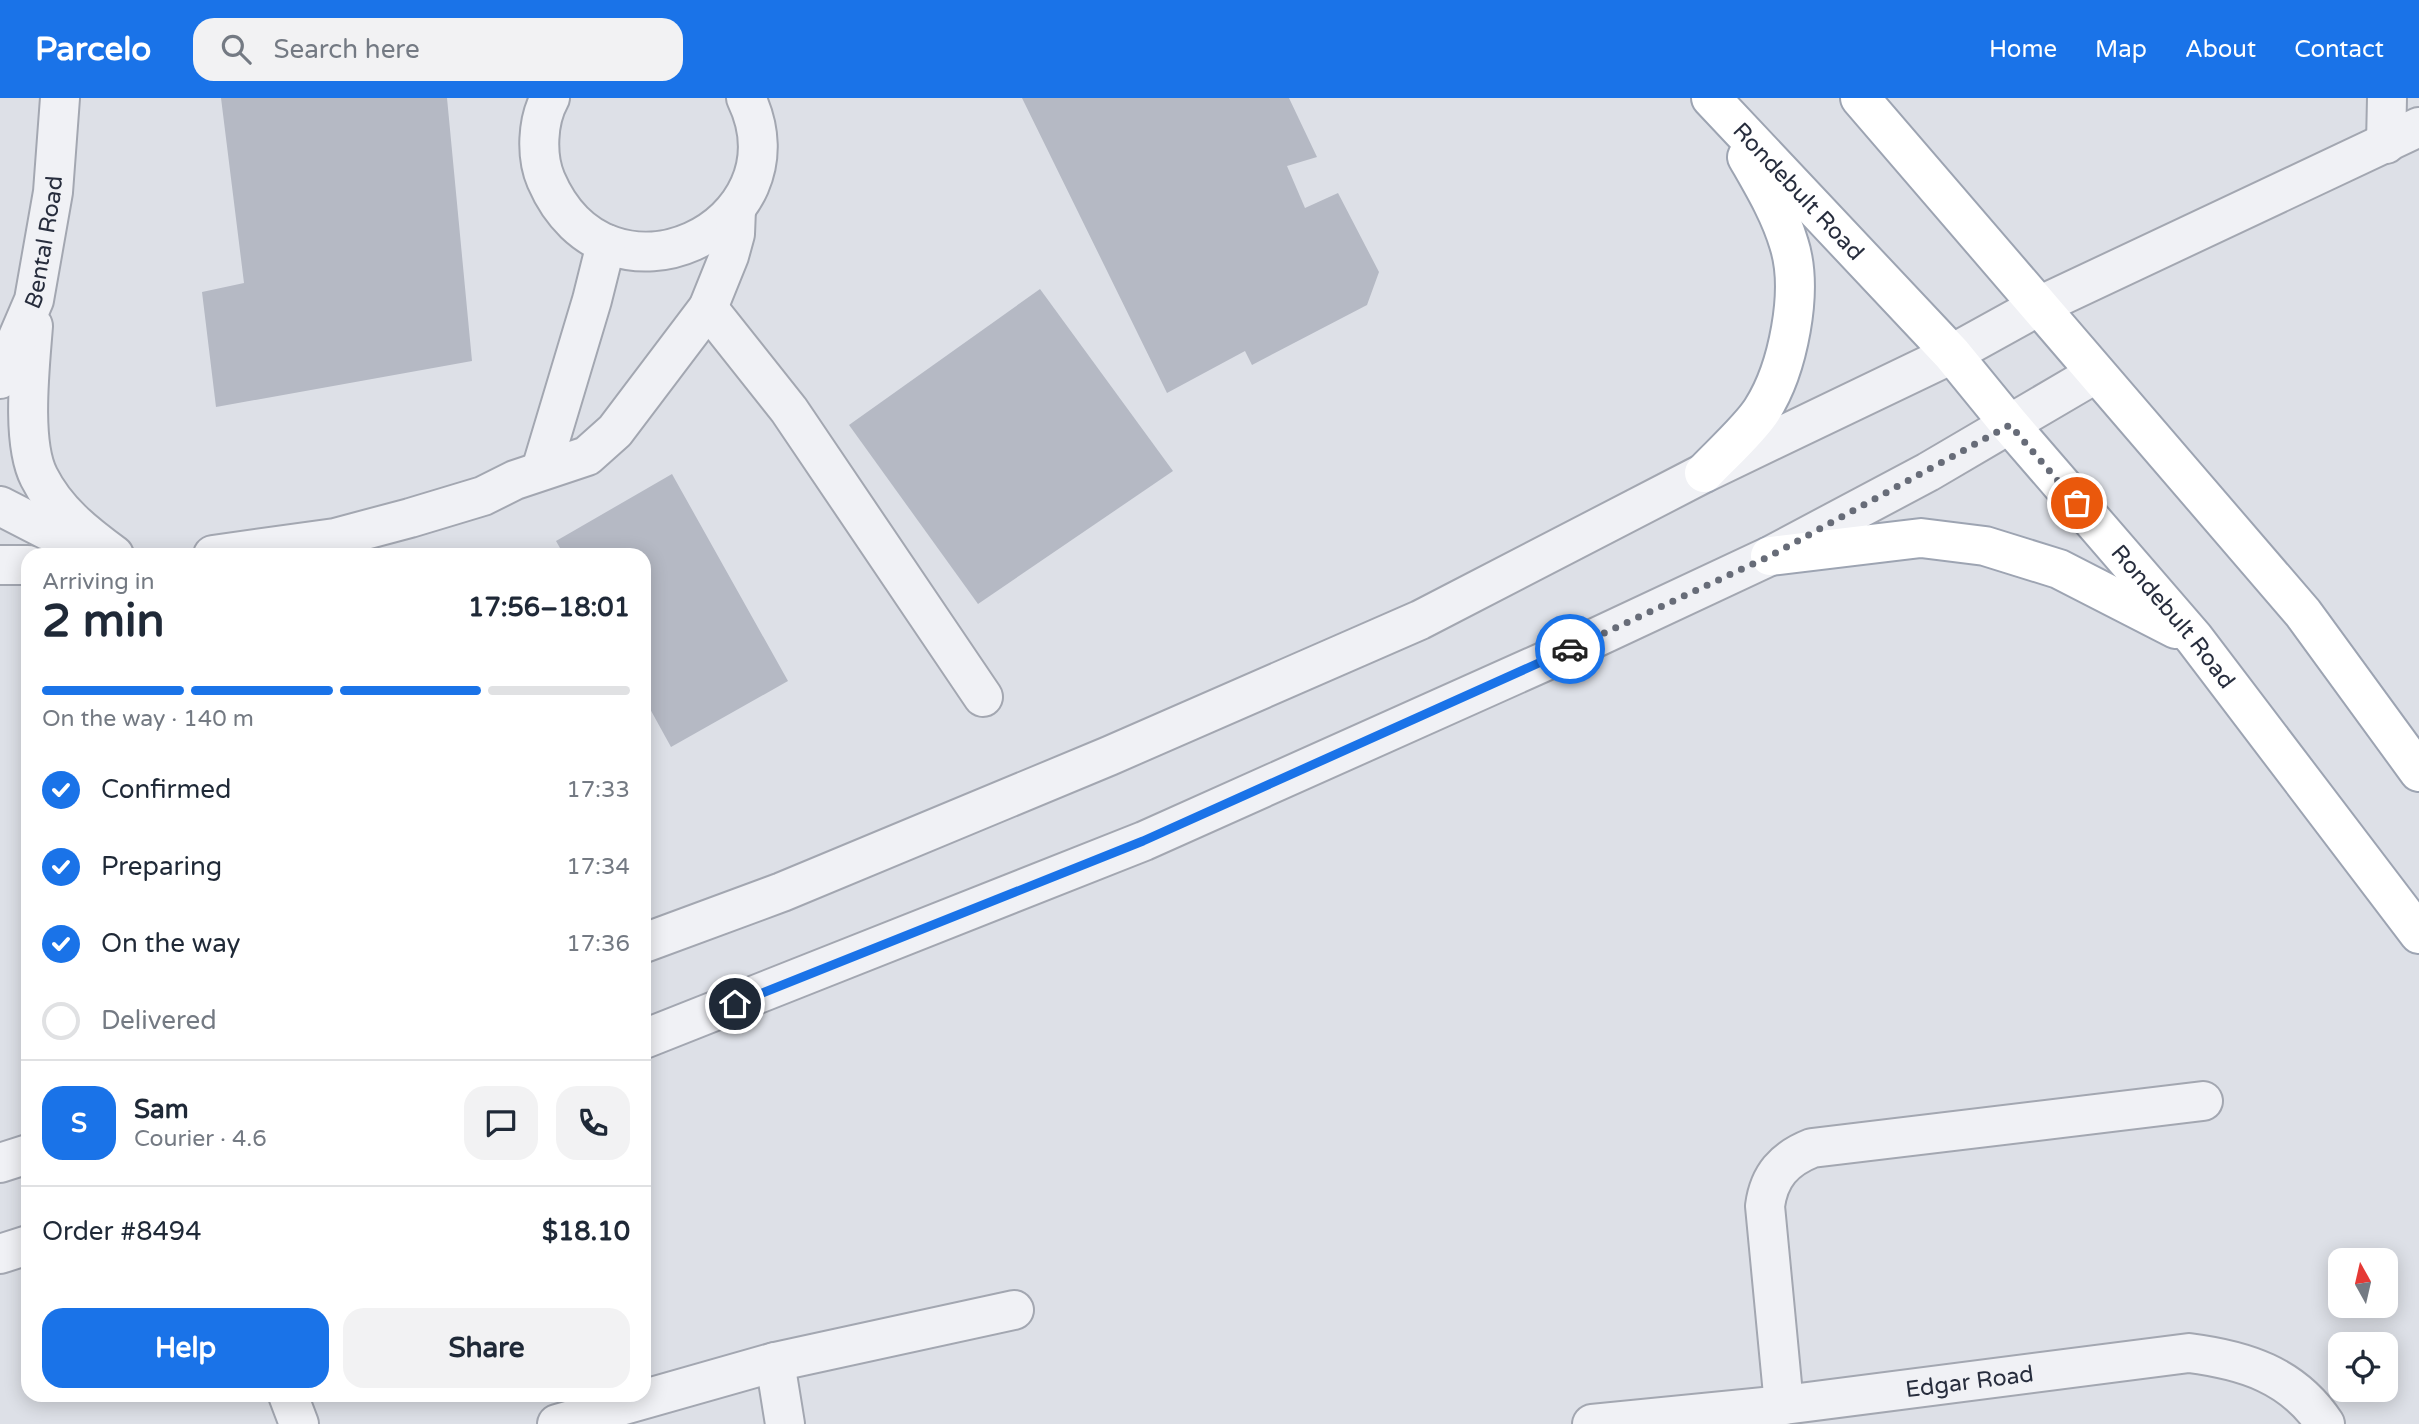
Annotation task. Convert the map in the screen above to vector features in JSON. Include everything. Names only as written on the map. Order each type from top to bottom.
[{"type":"main road","points":[[1860,98],[2303,613],[2419,772]]},
{"type":"main road","points":[[1704,473],[1762,411],[1782,367],[1793,323],[1794,281],[1790,246],[1767,192],[1720,108]]},
{"type":"main road","name":"Rondebult Road","points":[[1720,108],[1952,354],[2194,638],[2419,934]]},
{"type":"main road","points":[[1770,556],[1921,538],[1985,546],[2059,569],[2194,638]]},
{"type":"street","name":"Bental Road","points":[[0,379],[34,300],[53,192],[60,98]]},
{"type":"street","points":[[550,98],[539,136],[542,170],[555,201],[577,226],[606,244],[634,251],[663,251],[691,244],[715,229],[736,209],[752,179],[758,146],[753,113],[746,98]]},
{"type":"street","points":[[651,940],[807,882],[1108,756],[1420,620],[1704,473],[1952,354],[2039,306],[2402,135],[2387,98]]},
{"type":"street","points":[[264,548],[335,538],[483,496],[541,470],[587,456],[615,431],[708,309],[729,256],[735,234],[736,209]]},
{"type":"street","points":[[541,470],[606,244]]},
{"type":"street","points":[[34,300],[29,393],[30,443],[37,475],[54,502],[81,531],[103,548]]},
{"type":"street","points":[[708,309],[789,410],[983,697]]},
{"type":"street","points":[[651,1036],[1143,841],[1548,660],[1770,556],[2010,425],[2095,374]]},
{"type":"street","points":[[0,506],[47,530],[94,548]]},
{"type":"street","points":[[0,565],[21,565]]},
{"type":"street","points":[[1784,1405],[1765,1206],[1771,1181],[1788,1160],[1812,1149],[2203,1101]]},
{"type":"street","points":[[0,1163],[21,1156]]},
{"type":"street","points":[[0,1254],[21,1247]]},
{"type":"street","points":[[651,1397],[775,1362],[1014,1310]]},
{"type":"street","name":"Edgar Road","points":[[1592,1424],[1784,1405],[2189,1353],[2227,1357],[2262,1370],[2293,1389],[2325,1424]]},
{"type":"street","points":[[775,1362],[785,1424]]},
{"type":"street","points":[[291,1402],[299,1424]]},
{"type":"street","points":[[557,1424],[634,1402]]},
{"type":"building","points":[[221,98],[447,98],[472,361],[216,407],[202,292],[244,283]]},
{"type":"building","points":[[1022,98],[1289,98],[1317,157],[1287,166],[1305,208],[1338,193],[1379,272],[1367,305],[1252,365],[1245,351],[1167,393]]},
{"type":"building","points":[[1040,289],[1173,471],[978,604],[849,425]]},
{"type":"building","points":[[672,474],[788,681],[671,747],[651,711],[651,548],[560,548],[556,541]]},
{"type":"way so far","points":[[1570,649],[1770,556],[2010,425],[2077,503]]},
{"type":"route","points":[[735,1004],[1143,841],[1570,649]]}]
